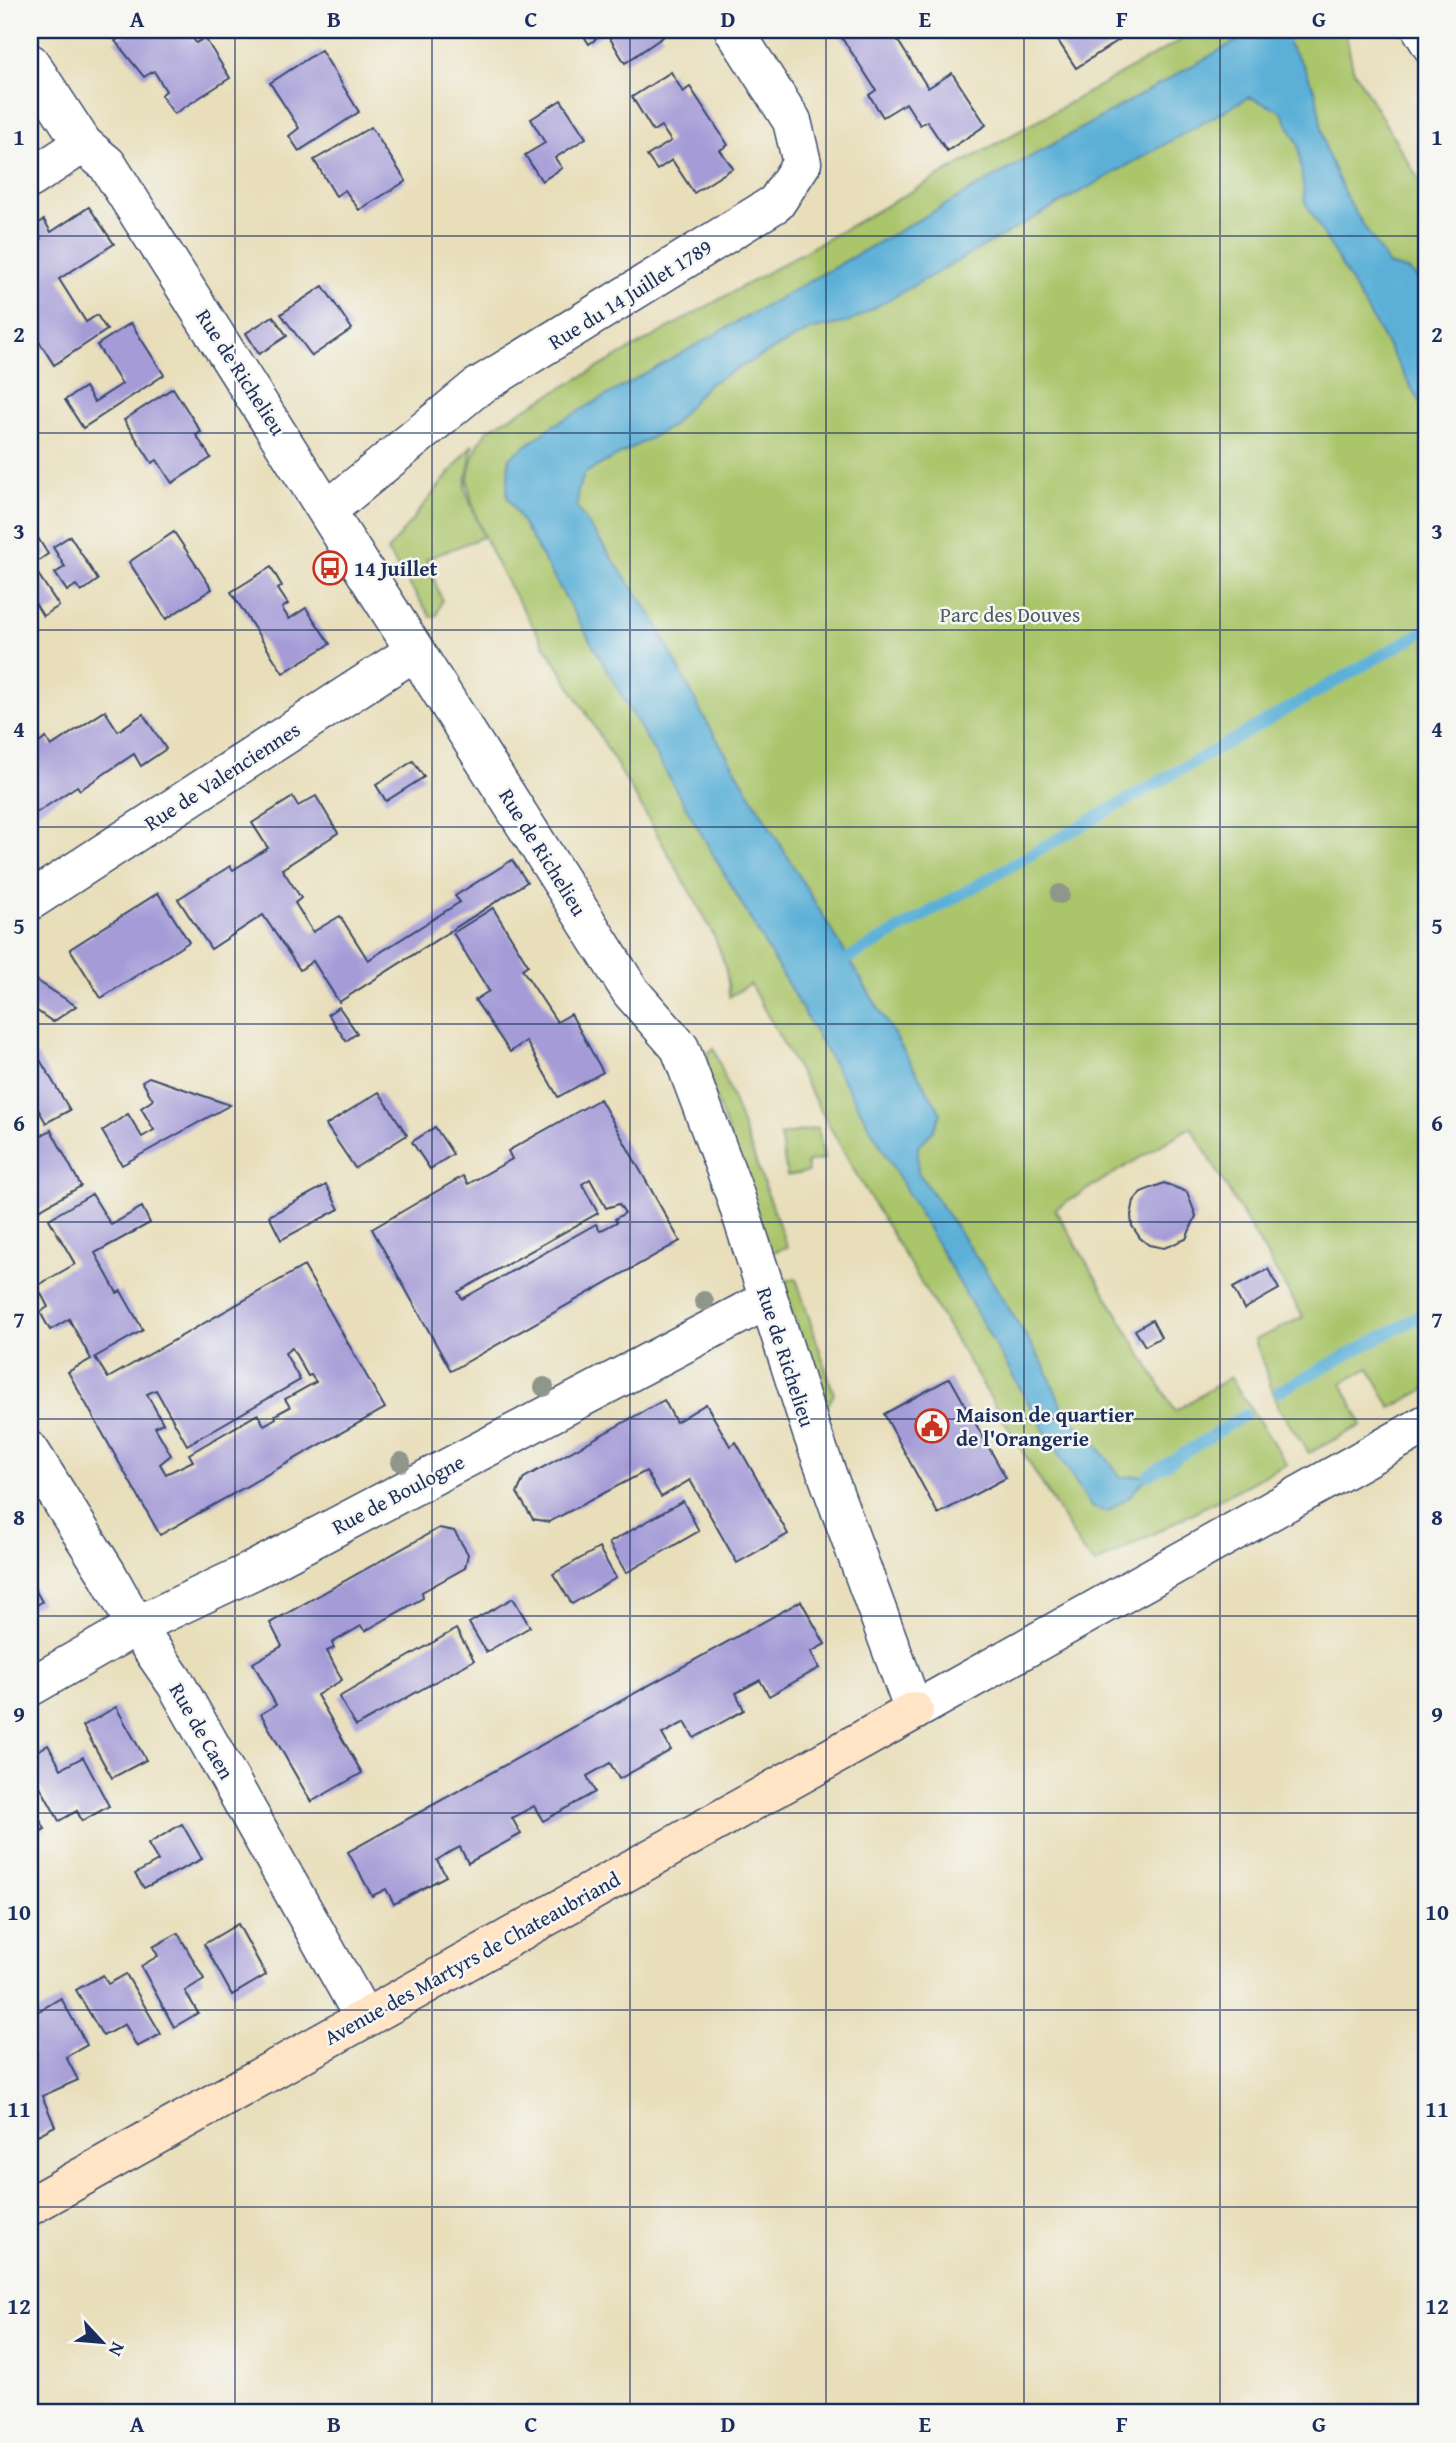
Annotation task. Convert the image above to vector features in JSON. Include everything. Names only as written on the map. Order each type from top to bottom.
[{"type":"street","name":"Rue du 14 Juillet 1789","points":[[329,509],[476,388],[776,203],[802,163],[792,121],[734,30]]},
{"type":"street","name":"Rue de Richelieu","points":[[30,63],[83,144],[107,164],[329,509],[415,651],[631,992],[680,1048],[734,1192],[766,1300],[812,1433],[914,1710]]},
{"type":"street","points":[[30,179],[83,144]]},
{"type":"street","name":"Rue de Valenciennes","points":[[30,901],[415,651]]},
{"type":"street","name":"Rue de Boulogne","points":[[30,1687],[135,1626],[252,1571],[766,1300]]},
{"type":"street","points":[[914,1710],[1426,1424]]},
{"type":"street","name":"Rue de Caen","points":[[30,1451],[106,1572],[135,1626],[176,1684],[364,2018]]},
{"type":"street","name":"Avenue des Martyrs de Chateaubriand","points":[[30,2206],[914,1710]]},
{"type":"lane","points":[[1413,30],[1426,50]]},
{"type":"green space","name":"Parc des Douves","points":[[1199,30],[1345,30],[1353,69],[1426,192],[1426,1389],[1391,1408],[1369,1368],[1342,1383],[1362,1425],[1309,1453],[1278,1407],[1255,1340],[1303,1317],[1191,1127],[1055,1209],[1175,1411],[1230,1377],[1287,1464],[1095,1564],[1082,1550],[867,1193],[750,984],[729,997],[724,963],[712,931],[493,555],[475,511],[468,482],[470,466],[487,430]]},
{"type":"green space","points":[[473,444],[465,488],[483,537],[426,559],[442,600],[437,615],[431,617],[387,551]]},
{"type":"green space","points":[[714,1048],[787,1247],[770,1253],[706,1069],[708,1053]]},
{"type":"green space","points":[[818,1128],[824,1159],[807,1162],[808,1172],[787,1176],[780,1135]]},
{"type":"green space","points":[[796,1278],[834,1394],[825,1410],[781,1282]]},
{"type":"water","points":[[1245,36],[1284,39],[1304,66],[1316,94],[1326,151],[1348,201],[1389,265],[1409,271],[1426,285],[1426,413],[1305,202],[1298,144],[1281,111],[1249,97],[849,322],[810,330],[707,385],[671,427],[585,473],[578,490],[577,508],[653,617],[701,712],[941,1113],[933,1131],[918,1147],[918,1172],[986,1271],[1046,1369],[1064,1412],[1096,1444],[1121,1477],[1149,1475],[1130,1496],[1107,1512],[1091,1507],[1052,1444],[507,496],[509,458],[554,425]]},
{"type":"building","points":[[131,30],[187,30],[196,43],[205,38],[230,78],[174,114],[161,95],[166,91],[154,71],[144,77],[115,41]]},
{"type":"building","points":[[580,30],[658,30],[663,37],[625,63],[606,32],[589,44]]},
{"type":"building","points":[[826,30],[891,30],[928,88],[952,73],[986,125],[947,151],[927,121],[920,125],[906,103],[883,117],[869,95],[876,90],[856,59],[837,31],[829,35]]},
{"type":"building","points":[[1051,30],[1134,30],[1076,68]]},
{"type":"building","points":[[321,50],[359,112],[299,151],[289,136],[299,128],[270,83]]},
{"type":"building","points":[[671,72],[683,92],[690,87],[719,131],[728,145],[720,150],[733,168],[694,193],[672,160],[657,170],[647,156],[671,141],[661,126],[653,131],[632,97]]},
{"type":"building","points":[[561,100],[586,138],[555,158],[562,168],[542,181],[525,155],[545,143],[531,119]]},
{"type":"building","points":[[371,127],[406,181],[359,210],[345,190],[336,196],[314,160]]},
{"type":"building","points":[[89,207],[114,244],[59,279],[86,322],[97,315],[107,330],[54,365],[30,327],[30,246],[41,239],[33,227],[44,220],[51,232]]},
{"type":"building","points":[[323,286],[352,329],[312,356],[281,314]]},
{"type":"building","points":[[273,316],[287,336],[259,354],[246,333]]},
{"type":"building","points":[[131,323],[164,375],[83,428],[65,400],[85,387],[94,402],[122,384],[97,345]]},
{"type":"building","points":[[173,388],[201,432],[196,435],[211,458],[172,483],[157,460],[152,463],[124,420]]},
{"type":"building","points":[[174,532],[212,589],[166,619],[129,562]]},
{"type":"building","points":[[70,536],[98,580],[81,592],[76,585],[67,591],[55,573],[65,567],[53,547]]},
{"type":"building","points":[[38,538],[48,554],[32,565],[59,606],[43,616],[30,595],[30,544]]},
{"type":"building","points":[[271,567],[282,586],[278,589],[288,604],[282,608],[289,619],[306,608],[330,644],[283,673],[231,592]]},
{"type":"building","points":[[105,711],[118,731],[143,714],[166,749],[141,766],[134,754],[80,790],[77,786],[30,817],[30,749],[46,738],[51,746]]},
{"type":"building","points":[[413,761],[424,777],[386,801],[376,785]]},
{"type":"building","points":[[316,796],[338,833],[282,869],[301,898],[295,903],[313,932],[340,916],[368,960],[460,902],[455,896],[512,860],[527,882],[339,1002],[313,961],[300,970],[263,915],[211,949],[178,899],[230,866],[233,870],[268,848],[252,823],[293,797],[298,806]]},
{"type":"building","points":[[158,893],[189,942],[101,998],[70,949]]},
{"type":"building","points":[[493,908],[528,965],[522,969],[557,1022],[571,1014],[603,1072],[558,1097],[526,1041],[510,1052],[475,1000],[489,991],[453,933]]},
{"type":"building","points":[[30,976],[76,1006],[53,1022],[30,1006]]},
{"type":"building","points":[[339,1007],[357,1033],[346,1041],[328,1014]]},
{"type":"building","points":[[37,1055],[70,1110],[46,1123],[30,1095],[30,1059]]},
{"type":"building","points":[[149,1077],[230,1105],[122,1165],[102,1131],[128,1114],[142,1137],[154,1130],[141,1108],[153,1100],[142,1081]]},
{"type":"building","points":[[379,1092],[407,1135],[355,1168],[326,1125]]},
{"type":"building","points":[[600,1099],[680,1241],[451,1371],[372,1229],[463,1176],[468,1184],[512,1159],[508,1151]],"holes":[[[590,1179],[606,1208],[619,1204],[625,1213],[615,1219],[617,1222],[600,1231],[596,1224],[462,1299],[458,1292],[598,1213],[582,1184]]]},
{"type":"building","points":[[435,1127],[453,1154],[430,1169],[412,1142]]},
{"type":"building","points":[[51,1130],[81,1186],[30,1215],[30,1142]]},
{"type":"building","points":[[1164,1183],[1187,1192],[1196,1216],[1186,1239],[1164,1248],[1149,1245],[1140,1238],[1132,1226],[1131,1215],[1134,1201],[1141,1192]]},
{"type":"building","points":[[326,1185],[339,1209],[281,1240],[269,1216]]},
{"type":"building","points":[[92,1194],[111,1225],[142,1207],[150,1223],[95,1253],[117,1293],[121,1291],[143,1330],[95,1357],[108,1378],[304,1266],[385,1408],[160,1535],[68,1372],[91,1359],[69,1319],[50,1330],[40,1312],[48,1307],[37,1286],[75,1264],[49,1219]],"holes":[[[292,1348],[308,1376],[311,1375],[316,1382],[285,1399],[290,1407],[275,1415],[276,1418],[264,1425],[258,1414],[189,1454],[193,1461],[166,1474],[160,1464],[171,1455],[155,1427],[163,1423],[147,1394],[156,1390],[187,1445],[300,1380],[285,1353]]]},
{"type":"building","points":[[1268,1269],[1279,1289],[1244,1309],[1233,1288]]},
{"type":"building","points":[[1152,1320],[1161,1337],[1145,1346],[1135,1330]]},
{"type":"building","points":[[950,1378],[1006,1478],[938,1514],[884,1414]]},
{"type":"building","points":[[664,1400],[676,1422],[706,1404],[730,1446],[736,1442],[788,1534],[737,1563],[690,1480],[661,1497],[646,1471],[549,1522],[533,1519],[517,1493],[524,1478]]},
{"type":"building","points":[[683,1501],[699,1531],[626,1573],[609,1543]]},
{"type":"building","points":[[439,1528],[454,1531],[468,1554],[465,1568],[422,1592],[423,1598],[365,1631],[361,1626],[332,1643],[334,1648],[327,1651],[342,1680],[317,1695],[362,1773],[311,1802],[261,1714],[276,1705],[253,1663],[282,1646],[270,1623]]},
{"type":"building","points":[[599,1548],[616,1578],[572,1604],[553,1574]]},
{"type":"building","points":[[30,1580],[42,1602],[30,1609]]},
{"type":"building","points":[[513,1598],[530,1627],[486,1652],[469,1623]]},
{"type":"building","points":[[801,1601],[825,1644],[811,1652],[819,1668],[769,1696],[760,1680],[736,1693],[744,1710],[694,1738],[685,1722],[662,1734],[671,1750],[619,1779],[610,1763],[587,1776],[595,1792],[543,1821],[534,1806],[512,1818],[521,1834],[468,1863],[460,1847],[448,1853],[437,1860],[446,1876],[394,1904],[386,1889],[372,1896],[348,1852]]},
{"type":"building","points":[[456,1629],[474,1660],[356,1726],[339,1697]]},
{"type":"building","points":[[116,1707],[146,1760],[112,1778],[83,1726]]},
{"type":"building","points":[[48,1745],[61,1769],[83,1757],[109,1806],[82,1821],[77,1811],[59,1821],[30,1768],[30,1755]]},
{"type":"building","points":[[30,1803],[45,1829],[30,1837]]},
{"type":"building","points":[[182,1824],[202,1859],[144,1888],[135,1874],[158,1861],[148,1844]]},
{"type":"building","points":[[238,1924],[266,1975],[232,1995],[204,1944]]},
{"type":"building","points":[[178,1933],[204,1979],[185,1991],[198,2013],[174,2027],[141,1966],[158,1956],[153,1947]]},
{"type":"building","points":[[126,1974],[161,2034],[137,2047],[125,2024],[103,2036],[76,1990],[103,1975],[108,1984]]},
{"type":"building","points":[[61,1998],[87,2045],[66,2057],[78,2080],[42,2096],[55,2126],[38,2135],[30,2121],[30,2054],[33,2052],[30,2028],[38,2023],[34,2014]]},
{"type":"waterway","points":[[1284,39],[1289,30]]},
{"type":"waterway","points":[[847,959],[1426,630]]},
{"type":"waterway","points":[[1279,1391],[1426,1313]]},
{"type":"waterway","points":[[1149,1475],[1245,1415]]},
{"type":"place","name":"14 Juillet","points":[[330,568]]},
{"type":"place","name":"Maison de quartier de l'Orangerie","points":[[932,1426]]}]
